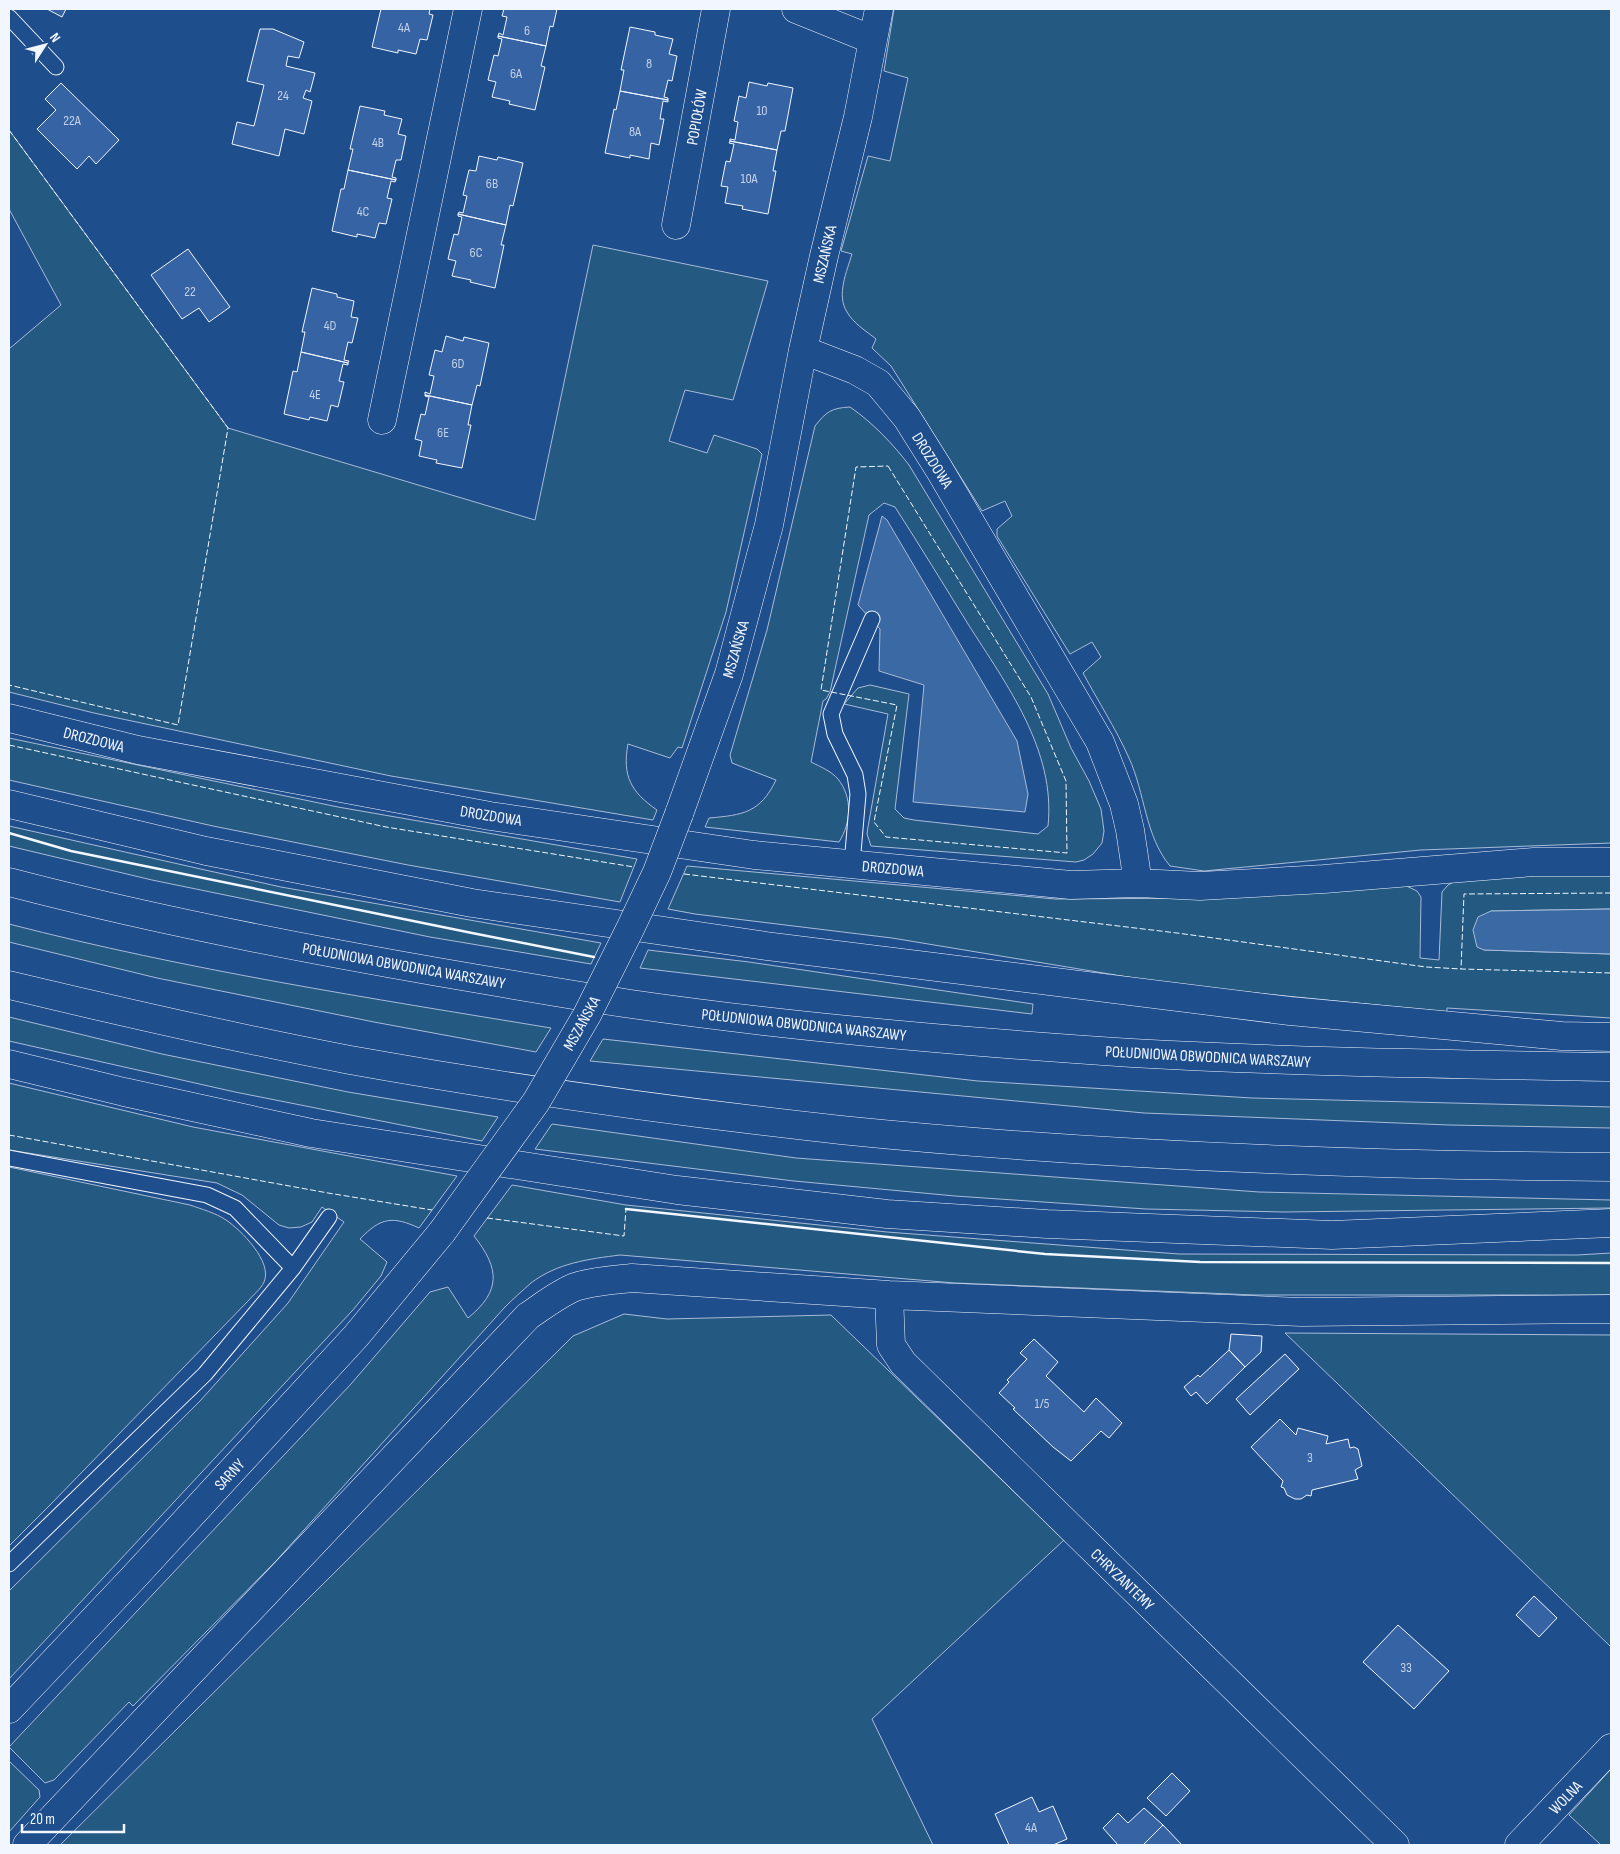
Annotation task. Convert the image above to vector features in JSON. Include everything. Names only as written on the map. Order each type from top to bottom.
[{"type":"main road","points":[[382,420],[468,9]]},
{"type":"main road","name":"POPIOŁÓW","points":[[676,225],[716,9]]},
{"type":"main road","points":[[796,9],[874,40]]},
{"type":"main road","name":"MSZAŃSKA","points":[[442,1232],[536,1102],[587,1016],[657,872],[679,814],[729,674],[769,525],[803,350],[858,117],[879,9]]},
{"type":"main road","name":"DROZDOWA","points":[[9,718],[138,750],[490,816],[754,855],[1071,885],[1138,883],[1124,804],[1100,742],[940,469],[907,418],[878,383],[855,370],[803,350]]},
{"type":"main road","points":[[9,800],[52,815]]},
{"type":"main road","points":[[9,804],[206,851],[472,902],[766,946],[1290,1011],[1562,1036],[1611,1037]]},
{"type":"main road","points":[[1138,883],[1200,886],[1324,879],[1534,862],[1611,862]]},
{"type":"main road","name":"POŁUDNIOWA OBWODNICA WARSZAWY","points":[[9,882],[168,920],[367,960],[631,1004],[755,1019],[888,1033],[1132,1053],[1313,1061],[1611,1067]]},
{"type":"main road","points":[[9,985],[243,1038],[351,1060],[606,1100],[839,1129],[1035,1147],[1162,1154],[1400,1164],[1611,1167]]},
{"type":"main road","points":[[9,1064],[124,1092],[311,1133],[677,1190],[886,1214],[1047,1224],[1332,1235],[1611,1223]]},
{"type":"main road","name":"SARNY","points":[[9,1709],[134,1577],[356,1336],[442,1232]]},
{"type":"main road","points":[[27,1845],[528,1316],[550,1300],[574,1288],[599,1281],[632,1278],[889,1295],[1301,1312],[1611,1309]]},
{"type":"main road","name":"CHRYZANTEMY","points":[[889,1295],[891,1345],[903,1363],[1395,1845]]},
{"type":"main road","name":"WOLNA","points":[[1519,1845],[1611,1748]]},
{"type":"lane","points":[[9,17],[56,67]]},
{"type":"lane","points":[[852,864],[858,794],[856,775],[835,734],[831,714],[872,619]]},
{"type":"lane","points":[[9,1158],[207,1195],[235,1208],[293,1268]]},
{"type":"lane","points":[[9,1564],[205,1374],[293,1268],[329,1217]]},
{"type":"shaded area","points":[[894,9],[1611,9],[1611,843],[1421,850],[1204,871],[1170,866],[1155,841],[1150,828],[1129,758],[1083,673],[1101,657],[1092,642],[1070,654],[997,536],[997,529],[1012,516],[1005,501],[982,511],[891,366],[872,348],[876,339],[853,320],[844,305],[842,291],[852,254],[841,251],[868,156],[890,161],[908,78],[884,71]]},
{"type":"shaded area","points":[[9,130],[228,428],[535,520],[593,245],[768,281],[733,400],[685,390],[669,441],[707,453],[714,435],[757,449],[762,454],[726,612],[682,748],[678,747],[670,758],[628,744],[626,765],[630,782],[641,797],[657,810],[653,820],[391,776],[94,713],[9,692],[9,349],[61,305],[9,209]]},
{"type":"shaded area","points":[[850,407],[882,434],[909,465],[1048,694],[1071,748],[1089,781],[1101,809],[1104,831],[1102,843],[1093,854],[1084,860],[1076,862],[871,846],[867,834],[888,714],[844,704],[858,688],[870,685],[909,694],[895,809],[904,818],[1038,834],[1048,826],[1048,798],[1044,771],[1025,719],[998,670],[895,507],[884,503],[869,515],[830,692],[823,701],[811,762],[826,769],[843,786],[849,810],[843,835],[839,842],[705,827],[709,818],[741,813],[757,806],[770,791],[776,780],[732,763],[730,755],[767,630],[815,426],[829,412],[838,408]]},
{"type":"shaded area","points":[[882,516],[887,520],[1017,741],[1028,794],[1025,812],[913,802],[924,685],[879,671],[880,629],[858,605]]},
{"type":"shaded area","points":[[9,738],[338,807],[637,859],[620,902],[408,865],[213,826],[9,780]]},
{"type":"shaded area","points":[[9,826],[281,887],[601,943],[591,964],[430,937],[152,880],[9,846]]},
{"type":"shaded area","points":[[687,866],[1055,899],[1213,898],[1398,882],[1417,891],[1421,897],[1420,958],[1439,960],[1442,892],[1448,885],[1466,875],[1611,875],[1611,909],[1491,911],[1484,950],[1611,954],[1611,1018],[1447,1008],[1447,1012],[1176,985],[892,938],[668,909]]},
{"type":"shaded area","points":[[1611,909],[1611,954],[1484,950],[1477,947],[1473,930],[1478,917],[1491,911]]},
{"type":"shaded area","points":[[9,924],[143,955],[278,982],[551,1028],[536,1052],[374,1022],[157,978],[9,942]]},
{"type":"shaded area","points":[[648,950],[749,962],[1033,1004],[1032,1014],[640,968]]},
{"type":"shaded area","points":[[9,1017],[162,1054],[348,1092],[498,1117],[482,1141],[235,1092],[9,1041]]},
{"type":"shaded area","points":[[603,1039],[978,1081],[1252,1098],[1611,1107],[1611,1128],[1449,1125],[1144,1113],[590,1061]]},
{"type":"shaded area","points":[[9,1083],[193,1127],[457,1176],[419,1228],[394,1220],[388,1221],[374,1226],[360,1239],[387,1262],[381,1276],[352,1311],[9,1679],[9,1591],[200,1401],[288,1303],[344,1222],[322,1207],[312,1222],[301,1227],[289,1228],[279,1225],[242,1195],[217,1183],[9,1150]]},
{"type":"shaded area","points":[[552,1124],[796,1158],[1259,1192],[1611,1200],[1611,1208],[1284,1212],[1146,1209],[955,1196],[794,1181],[535,1149]]},
{"type":"shaded area","points":[[9,1167],[190,1205],[213,1213],[240,1231],[254,1247],[264,1265],[266,1274],[264,1282],[257,1292],[9,1546]]},
{"type":"shaded area","points":[[512,1185],[626,1205],[887,1232],[1179,1254],[1577,1255],[1611,1253],[1611,1295],[1256,1295],[955,1283],[620,1255],[585,1260],[562,1266],[531,1283],[505,1307],[276,1561],[133,1706],[129,1702],[54,1780],[45,1783],[9,1747],[351,1384],[430,1292],[448,1287],[468,1318],[479,1308],[487,1298],[493,1279],[489,1259],[474,1236]]},
{"type":"shaded area","points":[[624,1314],[667,1319],[831,1315],[1064,1540],[872,1719],[933,1845],[60,1845],[573,1336]]},
{"type":"shaded area","points":[[1285,1333],[1611,1335],[1611,1647]]},
{"type":"shaded area","points":[[9,1761],[39,1790],[40,1797],[9,1832]]},
{"type":"shaded area","points":[[1611,1769],[1611,1845],[1601,1845],[1569,1815]]},
{"type":"building","points":[[47,9],[66,9],[62,17]]},
{"type":"building","points":[[381,9],[430,9],[429,14],[433,15],[427,40],[420,39],[416,54],[398,50],[398,53],[372,47]]},
{"type":"building","points":[[504,9],[557,9],[553,27],[550,26],[546,46],[498,36],[499,33],[503,35],[507,17],[502,16]]},
{"type":"building","points":[[630,27],[655,32],[655,35],[673,39],[669,54],[677,56],[672,81],[668,80],[664,97],[668,98],[668,100],[620,91],[624,70],[621,70]]},
{"type":"building","points":[[260,29],[273,29],[304,42],[299,58],[288,56],[286,66],[315,73],[310,92],[306,90],[303,98],[312,101],[304,134],[285,129],[279,156],[232,144],[237,122],[254,126],[264,85],[247,81]]},
{"type":"building","points":[[498,36],[546,46],[541,66],[545,67],[535,110],[509,104],[510,101],[492,97],[496,82],[488,80],[494,55],[498,56],[502,39],[498,38]]},
{"type":"building","points":[[749,82],[767,86],[768,83],[793,88],[785,131],[781,131],[777,150],[730,141],[730,139],[735,140],[738,122],[734,121],[739,96],[746,98]]},
{"type":"building","points":[[61,83],[119,140],[96,164],[89,156],[77,169],[37,129],[56,110],[45,99]]},
{"type":"building","points":[[620,91],[668,100],[668,102],[663,101],[660,119],[664,119],[659,145],[651,143],[649,159],[630,155],[630,158],[605,153],[614,109],[616,110]]},
{"type":"building","points":[[360,106],[385,111],[384,115],[402,119],[398,134],[406,136],[401,160],[396,160],[392,177],[396,178],[396,180],[348,170],[353,149],[350,149]]},
{"type":"building","points":[[730,141],[777,150],[773,171],[776,171],[768,214],[742,209],[743,206],[725,203],[728,187],[721,186],[726,161],[730,162],[734,144],[729,143]]},
{"type":"building","points":[[479,156],[497,160],[498,157],[523,163],[513,206],[510,205],[506,225],[458,214],[459,212],[463,213],[467,196],[463,195],[469,170],[476,171]]},
{"type":"building","points":[[348,170],[396,180],[395,182],[391,181],[387,198],[392,199],[386,224],[379,223],[375,238],[357,234],[357,237],[332,231],[341,189],[344,189]]},
{"type":"building","points":[[458,214],[506,225],[495,288],[452,276],[456,261],[448,259],[454,234],[458,235],[462,217],[458,216]]},
{"type":"building","points":[[188,249],[230,307],[209,322],[199,308],[182,319],[151,275]]},
{"type":"building","points":[[312,288],[337,294],[337,297],[354,301],[351,317],[358,318],[352,343],[348,342],[344,360],[349,361],[348,363],[301,352],[305,332],[302,332]]},
{"type":"building","points":[[446,336],[463,341],[464,337],[489,343],[480,386],[477,385],[472,405],[425,395],[425,392],[430,394],[434,376],[429,375],[435,350],[442,352]]},
{"type":"building","points":[[301,352],[348,363],[348,365],[343,364],[339,381],[344,382],[338,407],[331,405],[327,421],[310,417],[309,420],[284,414],[293,371],[297,372]]},
{"type":"building","points":[[425,395],[472,405],[468,425],[471,425],[462,468],[436,463],[437,460],[419,456],[422,441],[415,439],[421,414],[425,415],[429,397]]},
{"type":"building","points":[[1231,1334],[1262,1336],[1261,1352],[1245,1367],[1229,1350]]},
{"type":"building","points":[[1034,1339],[1058,1362],[1046,1376],[1084,1412],[1096,1398],[1122,1423],[1109,1438],[1101,1431],[1071,1461],[1053,1447],[999,1393],[1009,1382],[1007,1380],[1027,1359],[1020,1353]]},
{"type":"building","points":[[1229,1350],[1245,1367],[1207,1404],[1196,1392],[1191,1396],[1184,1387],[1198,1375],[1200,1377]]},
{"type":"building","points":[[1285,1354],[1299,1369],[1250,1415],[1236,1399]]},
{"type":"building","points":[[1280,1419],[1296,1435],[1298,1428],[1328,1436],[1326,1444],[1348,1439],[1350,1448],[1358,1449],[1362,1466],[1355,1470],[1358,1479],[1312,1490],[1311,1496],[1307,1495],[1301,1499],[1295,1499],[1287,1495],[1284,1488],[1281,1487],[1283,1481],[1251,1447]]},
{"type":"building","points":[[1534,1596],[1557,1618],[1539,1637],[1516,1615]]},
{"type":"building","points":[[1398,1625],[1449,1671],[1414,1709],[1363,1662]]},
{"type":"building","points":[[1172,1773],[1190,1791],[1166,1816],[1147,1798]]},
{"type":"building","points":[[1032,1797],[1039,1812],[1053,1806],[1067,1839],[1053,1845],[1009,1845],[995,1814]]},
{"type":"building","points":[[1144,1808],[1163,1825],[1143,1845],[1118,1845],[1103,1828],[1118,1813],[1128,1823]]},
{"type":"building","points":[[1163,1825],[1182,1845],[1143,1845]]},
{"type":"fence","points":[[9,130],[228,428],[178,725],[9,685]]},
{"type":"fence","points":[[888,466],[1031,697],[1066,781],[1067,853],[886,837],[874,822],[897,705],[821,690],[856,467],[888,466]]},
{"type":"fence","points":[[9,745],[386,827],[634,867]]},
{"type":"fence","points":[[684,874],[1177,933],[1426,967],[1461,969]]},
{"type":"fence","points":[[1611,893],[1464,894],[1461,969],[1611,973]]},
{"type":"fence","points":[[9,1135],[432,1210]]},
{"type":"fence","points":[[487,1218],[624,1236],[626,1209]]},
{"type":"wall","points":[[9,833],[71,851],[594,957]]},
{"type":"wall","points":[[626,1209],[1045,1254],[1200,1262],[1611,1263]]}]
